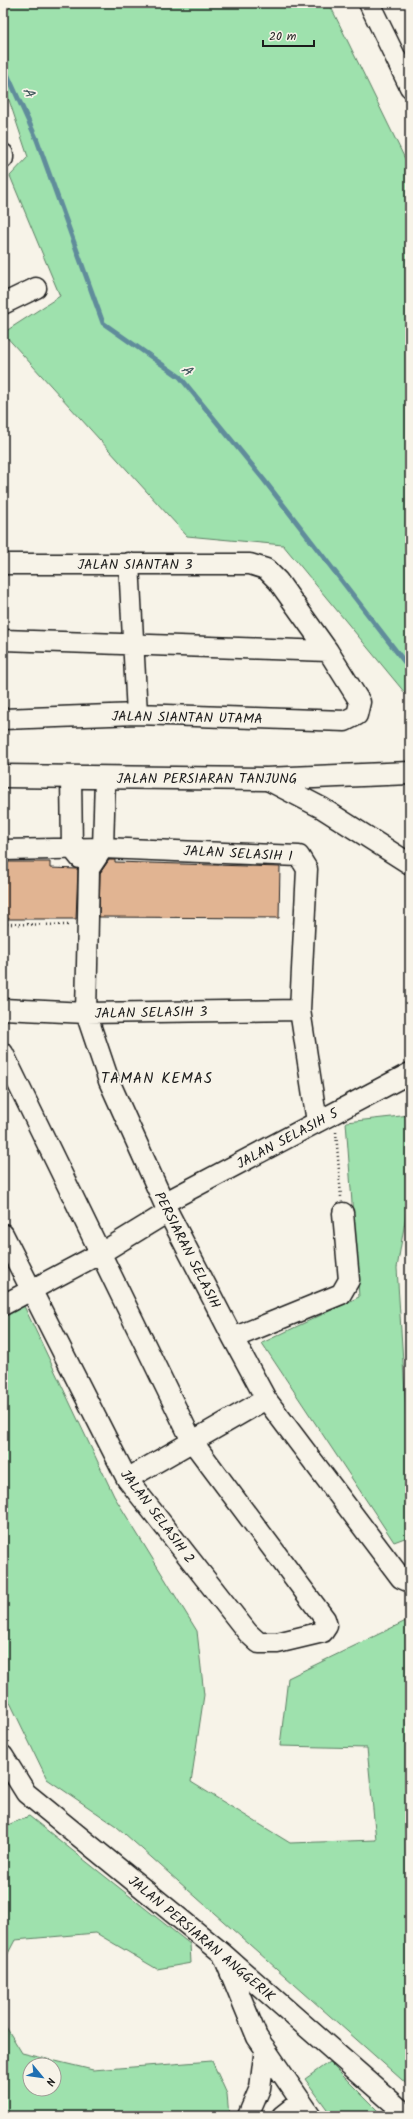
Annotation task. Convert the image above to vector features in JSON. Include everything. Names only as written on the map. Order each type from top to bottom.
[{"type":"main road","name":"JALAN PERSIARAN TANJUNG","points":[[3,776],[105,778],[266,778],[410,773]]},
{"type":"street","points":[[369,3],[410,87]]},
{"type":"street","points":[[3,304],[36,288]]},
{"type":"street","points":[[129,563],[137,714]]},
{"type":"street","name":"JALAN SIANTAN 3","points":[[3,564],[250,564],[266,569],[278,581],[328,651]]},
{"type":"street","points":[[3,640],[133,646],[328,651]]},
{"type":"street","name":"JALAN SIANTAN UTAMA","points":[[4,717],[137,714],[344,721],[357,715],[360,702],[328,651]]},
{"type":"street","points":[[71,777],[72,848],[89,869],[103,848],[105,778]]},
{"type":"street","points":[[266,778],[322,808],[410,864]]},
{"type":"street","name":"JALAN SELASIH 1","points":[[3,850],[103,848],[299,856],[307,869],[300,1010],[317,1122]]},
{"type":"street","name":"PERSIARAN SELASIH","points":[[89,869],[86,1013],[109,1081],[166,1207],[232,1338],[266,1398],[401,1578],[410,1582]]},
{"type":"street","name":"JALAN SELASIH 3","points":[[3,1009],[86,1013],[300,1010]]},
{"type":"street","points":[[3,1053],[192,1441]]},
{"type":"street","name":"JALAN SELASIH 5","points":[[32,1291],[101,1253],[166,1207],[317,1122],[410,1073]]},
{"type":"street","points":[[232,1338],[341,1294],[349,1280],[343,1213]]},
{"type":"street","name":"JALAN SELASIH 2","points":[[3,1234],[127,1479],[248,1633],[260,1643],[277,1643],[323,1632],[327,1626],[325,1619],[192,1441]]},
{"type":"street","points":[[3,1304],[32,1291]]},
{"type":"street","points":[[127,1479],[266,1398]]},
{"type":"street","name":"JALAN PERSIARAN ANGGERIK","points":[[3,1756],[26,1792],[222,1953],[408,2116]]},
{"type":"street","points":[[222,1953],[257,2037],[306,2108],[282,2116]]},
{"type":"street","points":[[248,2116],[260,2088],[265,2048]]},
{"type":"path","points":[[3,924],[87,925]]},
{"type":"path","points":[[334,1113],[343,1213]]},
{"type":"green space","points":[[16,3],[329,3],[410,169],[410,699],[283,545],[187,536],[3,333],[60,296],[10,176],[28,157],[3,82],[3,9]]},
{"type":"green space","points":[[410,1115],[410,1192],[397,1268],[410,1471],[410,1536],[394,1542],[262,1343],[359,1297],[346,1122]]},
{"type":"green space","points":[[24,1306],[114,1496],[197,1631],[204,1695],[191,1782],[290,1843],[376,1840],[367,1748],[280,1746],[288,1678],[410,1619],[410,2087],[116,1826],[47,1779],[3,1688],[3,1317]]},
{"type":"green space","points":[[29,1816],[190,1944],[191,1963],[157,1969],[96,1933],[15,1940],[3,1963],[3,1827]]},
{"type":"green space","points":[[3,2022],[22,2053],[39,2057],[22,2057],[22,2097],[62,2097],[62,2063],[93,2070],[212,2061],[227,2094],[229,2116],[3,2116]]},
{"type":"green space","points":[[329,2062],[383,2116],[332,2116],[305,2079]]},
{"type":"building","points":[[109,860],[115,860],[115,862],[280,867],[279,918],[99,917],[100,873]]},
{"type":"building","points":[[3,862],[50,862],[50,868],[78,869],[76,919],[3,919]]},
{"type":"waterway","name":"A","points":[[3,65],[37,140],[103,323],[180,377],[264,480],[410,669]]},
{"type":"district","name":"TAMAN KEMAS","points":[[157,1078]]}]
